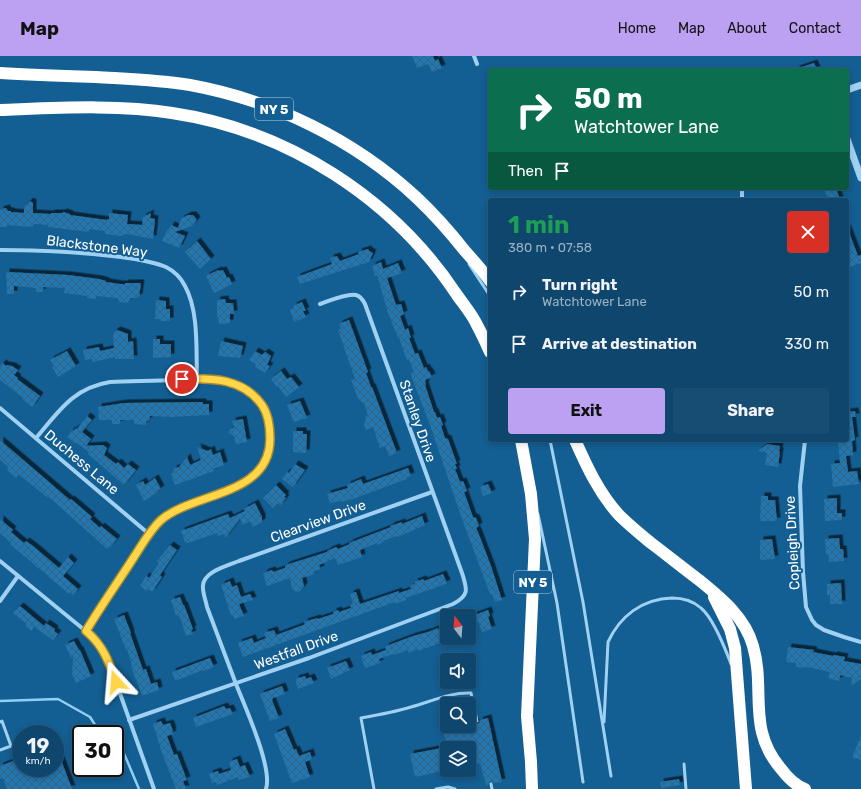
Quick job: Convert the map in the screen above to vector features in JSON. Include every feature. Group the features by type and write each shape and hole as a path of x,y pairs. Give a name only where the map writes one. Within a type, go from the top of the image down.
{"highway":[{"name":"NY 5","path":"0,73 148,80 190,85 266,106 301,120 334,137 362,154 417,198 444,225 488,280"},
{"name":"NY 5","path":"0,110 129,108 171,112 241,129 267,138 317,164 383,210 412,238 444,276 476,324 488,348"},
{"path":"576,442 591,475 602,494 620,515 637,531 710,589 735,611 745,626 753,646 757,664 758,720 766,745 772,757 784,773 792,781 805,789"},
{"name":"NY 5","path":"523,444 531,494 535,539 527,716 531,762 538,789"},
{"path":"710,589 730,630 735,648 746,789"},
{"path":"531,762 532,789"}],"street":[{"path":"474,56 477,64"},
{"path":"849,89 861,85"},
{"path":"849,145 861,178"},
{"name":"Blackstone Way","path":"0,250 45,250 99,254 146,261 166,267 176,274 185,286 191,299 196,336 197,379"},
{"name":"Stanley Drive","path":"320,304 338,298 355,295 361,298 365,304 462,573 466,593"},
{"path":"36,438 68,400 97,384 110,382 197,379 230,382 245,388 257,398 267,414 270,428 270,448 266,459 260,468 246,482 189,504 171,513 160,521 149,534 86,631"},
{"name":"Duchess Lane","path":"0,408 149,534"},
{"name":"Copleigh Drive","path":"805,442 800,486 803,572 806,607 816,625 831,632 861,642"},
{"name":"Clearview Drive","path":"236,683 207,607 202,587 204,580 212,572 432,492"},
{"path":"0,561 86,631 99,644 107,657 154,789"},
{"path":"0,601 18,576"},
{"name":"Westfall Drive","path":"129,720 308,658 453,604 460,600 466,593"},
{"path":"236,683 259,745 266,771 268,784 266,789"}],"lane":[{"path":"444,225 488,293"},
{"path":"550,442 583,602 611,776"},
{"path":"523,444 556,603 583,782"},
{"path":"604,728 608,642 613,631 622,620 634,609 647,602 662,598 677,598 690,600 701,608 710,619 725,648 738,683"},
{"path":"374,789 362,718 409,708 450,695 471,693 477,721"},
{"path":"0,722 2,721 11,746 0,750"},
{"path":"684,764 686,789"},
{"path":"491,784 492,789"},
{"path":"436,789 448,787 455,789"}],"building":[{"path":"412,56 433,56 435,61 438,59 442,68 432,72 428,64 417,68"},
{"path":"814,63 816,68 799,68"},
{"path":"825,190 837,190 839,198 827,198"},
{"path":"30,201 33,203 33,213 50,214 64,212 70,215 107,220 109,219 109,213 128,215 127,224 142,225 143,217 151,213 150,218 155,219 153,239 126,234 121,236 105,234 105,231 89,229 89,232 48,227 48,225 34,224 34,226 30,227 7,225 7,227 0,227 0,210 6,208 11,212 24,213 24,207"},
{"path":"188,215 193,215 197,220 192,226 175,232 185,236 179,248 162,241 171,225 178,228 181,219"},
{"path":"849,232 858,256 861,255 861,263 850,267"},
{"path":"197,241 211,259 200,269 185,252"},
{"path":"368,249 373,253 369,262 300,284 297,277 332,264 330,258 337,256 340,261"},
{"path":"381,262 383,269 398,263 402,273 387,278 396,305 401,304 404,314 400,316 405,330 408,328 411,338 409,338 415,354 418,353 424,368 426,367 432,377 425,380 425,385 434,412 437,418 440,417 443,425 441,426 445,438 448,439 457,464 455,464 457,469 455,469 460,482 463,481 467,491 464,492 473,517 476,518 479,526 476,528 491,566 502,600 495,602 492,594 490,594 412,378 411,373 414,372 409,360 407,361 399,337 398,338 388,313 377,275 375,276 372,266"},
{"path":"218,270 223,270 227,278 229,277 232,284 214,293 206,276"},
{"path":"6,272 68,275 99,279 106,282 120,284 141,283 139,297 131,298 127,303 120,302 117,298 96,296 96,299 87,298 87,296 64,293 65,288 43,287 43,292 36,292 36,288 14,286 14,294 7,294"},
{"path":"225,299 226,303 233,303 234,314 230,314 230,323 219,324 217,317 217,300"},
{"path":"156,300 166,301 166,309 170,309 170,321 155,319"},
{"path":"302,302 306,311 303,311 306,317 294,322 290,310 294,308 293,306"},
{"path":"349,320 368,372 366,373 371,387 397,453 389,456 385,446 380,448 373,427 366,430 364,425 366,416 368,415 364,404 358,399 351,380 355,379 338,330 341,329 339,324"},
{"path":"117,330 128,334 128,342 133,341 134,359 115,359 115,357 93,362 92,359 85,360 83,350 99,347 100,351 114,348 113,335"},
{"path":"153,339 160,339 160,344 171,344 171,357 153,358"},
{"path":"221,341 243,346 240,358 218,356"},
{"path":"67,351 76,366 58,377 50,360"},
{"path":"255,351 262,355 265,352 271,356 267,365 270,366 265,373 255,367 256,364 249,360"},
{"path":"3,363 18,370 14,375 18,378 17,379 40,396 32,407 0,380 0,366"},
{"path":"281,371 287,379 291,377 299,387 286,397 271,379"},
{"path":"300,401 307,418 294,422 287,405"},
{"path":"203,402 203,404 209,404 209,415 171,417 150,416 149,421 146,421 146,425 134,424 134,420 120,420 120,424 112,424 112,420 99,420 98,407 124,403"},
{"path":"855,411 856,417 852,417 855,440 852,441 853,455 846,456 848,472 857,471 859,484 833,487 831,464 840,463 838,442 849,442 849,412"},
{"path":"87,416 92,420 82,432 91,439 86,446 103,445 107,448 104,455 116,464 118,462 124,468 128,464 136,470 124,485 88,454 89,452 67,437 72,430 77,429"},
{"path":"243,419 247,442 236,444 234,436 229,433 230,429 234,428 232,421"},
{"path":"293,431 303,431 303,434 307,434 306,453 293,452"},
{"path":"0,440 92,517 90,519 100,528 101,526 117,539 111,546 107,549 49,497 48,498 22,477 18,475 16,478 7,470 9,468 0,460"},
{"path":"767,444 780,446 778,467 765,465 767,453 758,451"},
{"path":"197,447 208,451 211,449 213,455 220,452 224,465 213,469 214,471 175,485 171,474 174,472 173,469 179,467 187,457 190,465 201,460"},
{"path":"295,464 305,470 293,487 282,479 287,472 289,473"},
{"path":"408,468 411,476 407,477 407,479 353,499 330,503 327,494 348,488 347,485 361,479 363,484"},
{"path":"155,478 161,489 144,501 136,485 143,481 145,485"},
{"path":"488,484 492,493 483,496 480,487"},
{"path":"276,485 286,495 284,497 286,498 280,506 278,503 273,508 263,498"},
{"path":"761,496 768,496 768,500 775,500 777,521 760,521"},
{"path":"837,498 837,513 842,513 842,520 825,521 824,499"},
{"path":"255,503 262,517 262,522 253,527 250,521 243,525 240,519 225,538 224,534 218,536 217,533 188,543 185,542 181,531 228,514 230,518 245,511 244,509"},
{"path":"422,516 425,525 398,537 397,536 383,541 384,542 378,545 377,543 360,550 362,557 338,565 335,558 319,565 321,569 313,572 314,574 302,578 304,586 300,591 296,592 292,589 290,578 267,586 263,574 266,572 272,570 273,572 285,568 285,566 289,564 327,552 336,547 338,549 350,544 349,543 391,527 390,526 402,522 402,524"},
{"path":"0,519 13,530 11,532 24,543 26,541 33,546 59,568 68,557 74,563 63,576 78,589 73,595 70,592 69,594 10,544 11,543 0,533"},
{"path":"839,538 840,549 843,549 844,561 829,562 828,554 826,554 825,539"},
{"path":"772,539 775,559 760,560 760,540"},
{"path":"170,545 177,550 160,575 162,577 152,592 148,589 147,591 140,586 146,576 149,578 159,563 157,561"},
{"path":"443,574 447,583 443,585 406,598 406,600 396,604 395,602 243,657 238,643 252,638 254,643 266,638 264,633 274,630 276,635 303,625 305,624 304,622 333,614 333,612 338,610 339,612 351,608 350,605 353,604 350,594 356,592 360,604 399,591 399,593 411,589 410,586 415,584 414,582 423,579 424,581"},
{"path":"230,581 232,587 237,585 241,597 250,594 253,600 239,604 244,616 234,619 233,615 231,615 221,585"},
{"path":"841,583 842,604 830,604 830,595 827,595 827,584"},
{"path":"180,597 193,629 191,630 193,634 186,636 179,615 176,616 171,600"},
{"path":"20,606 44,626 46,623 55,629 54,631 58,634 53,640 34,627 31,631 25,626 27,624 13,613"},
{"path":"488,610 490,616 488,617 492,629 482,632 478,622 476,622 476,614"},
{"path":"124,615 143,670 146,669 151,684 157,682 159,690 142,696 132,669 127,649 126,650 114,619"},
{"path":"438,628 440,634 440,643 418,651 417,649 409,653 408,650 394,655 393,654 379,659 380,663 365,668 361,656 371,652 372,655 386,650 385,647 389,645"},
{"path":"74,641 80,650 91,676 76,683 72,674 73,657 71,658 65,645"},
{"path":"788,647 814,650 813,652 845,657 844,661 861,664 861,679 851,686 852,678 840,675 839,681 828,678 830,672 807,667 796,667 796,663 786,662"},
{"path":"210,658 214,667 175,681 172,672"},
{"path":"346,661 350,670 331,679 327,668"},
{"path":"305,676 306,679 311,677 314,683 298,689 295,679"},
{"path":"282,686 285,694 273,698 272,700 279,718 270,721 260,694"},
{"path":"224,706 226,709 230,708 233,714 196,727 193,718"},
{"path":"488,718 502,782 494,783 490,781 488,785 486,785 480,763 476,764 476,741 446,741 444,733 476,733 476,723 477,724 480,720"},
{"path":"161,721 163,725 170,723 173,731 173,734 167,736 174,755 177,754 187,780 183,781 186,789 176,789 162,753 153,724"},
{"path":"285,729 294,750 296,749 299,756 310,752 312,759 305,762 310,777 292,783 274,734"},
{"path":"861,736 861,760 852,757"},
{"path":"440,748 440,772 415,777 410,754"},
{"path":"237,759 240,767 245,765 250,777 239,780 238,777 217,785 216,782 212,783 209,774 218,771 219,774 231,770 229,762"},
{"path":"12,761 12,777 64,777 64,768 72,789 7,789 3,778 0,779 0,766"},
{"path":"679,779 680,785 661,788 660,782"}],"waterway":[{"path":"0,701 58,699 90,717 95,725"},
{"path":"124,753 139,789"}],"route":[{"path":"116,682 107,657 99,644 86,631 149,534 160,521 171,513 189,504 246,482 260,468 266,459 270,448 270,428 265,409 257,398 245,388 220,380 182,379"}]}
